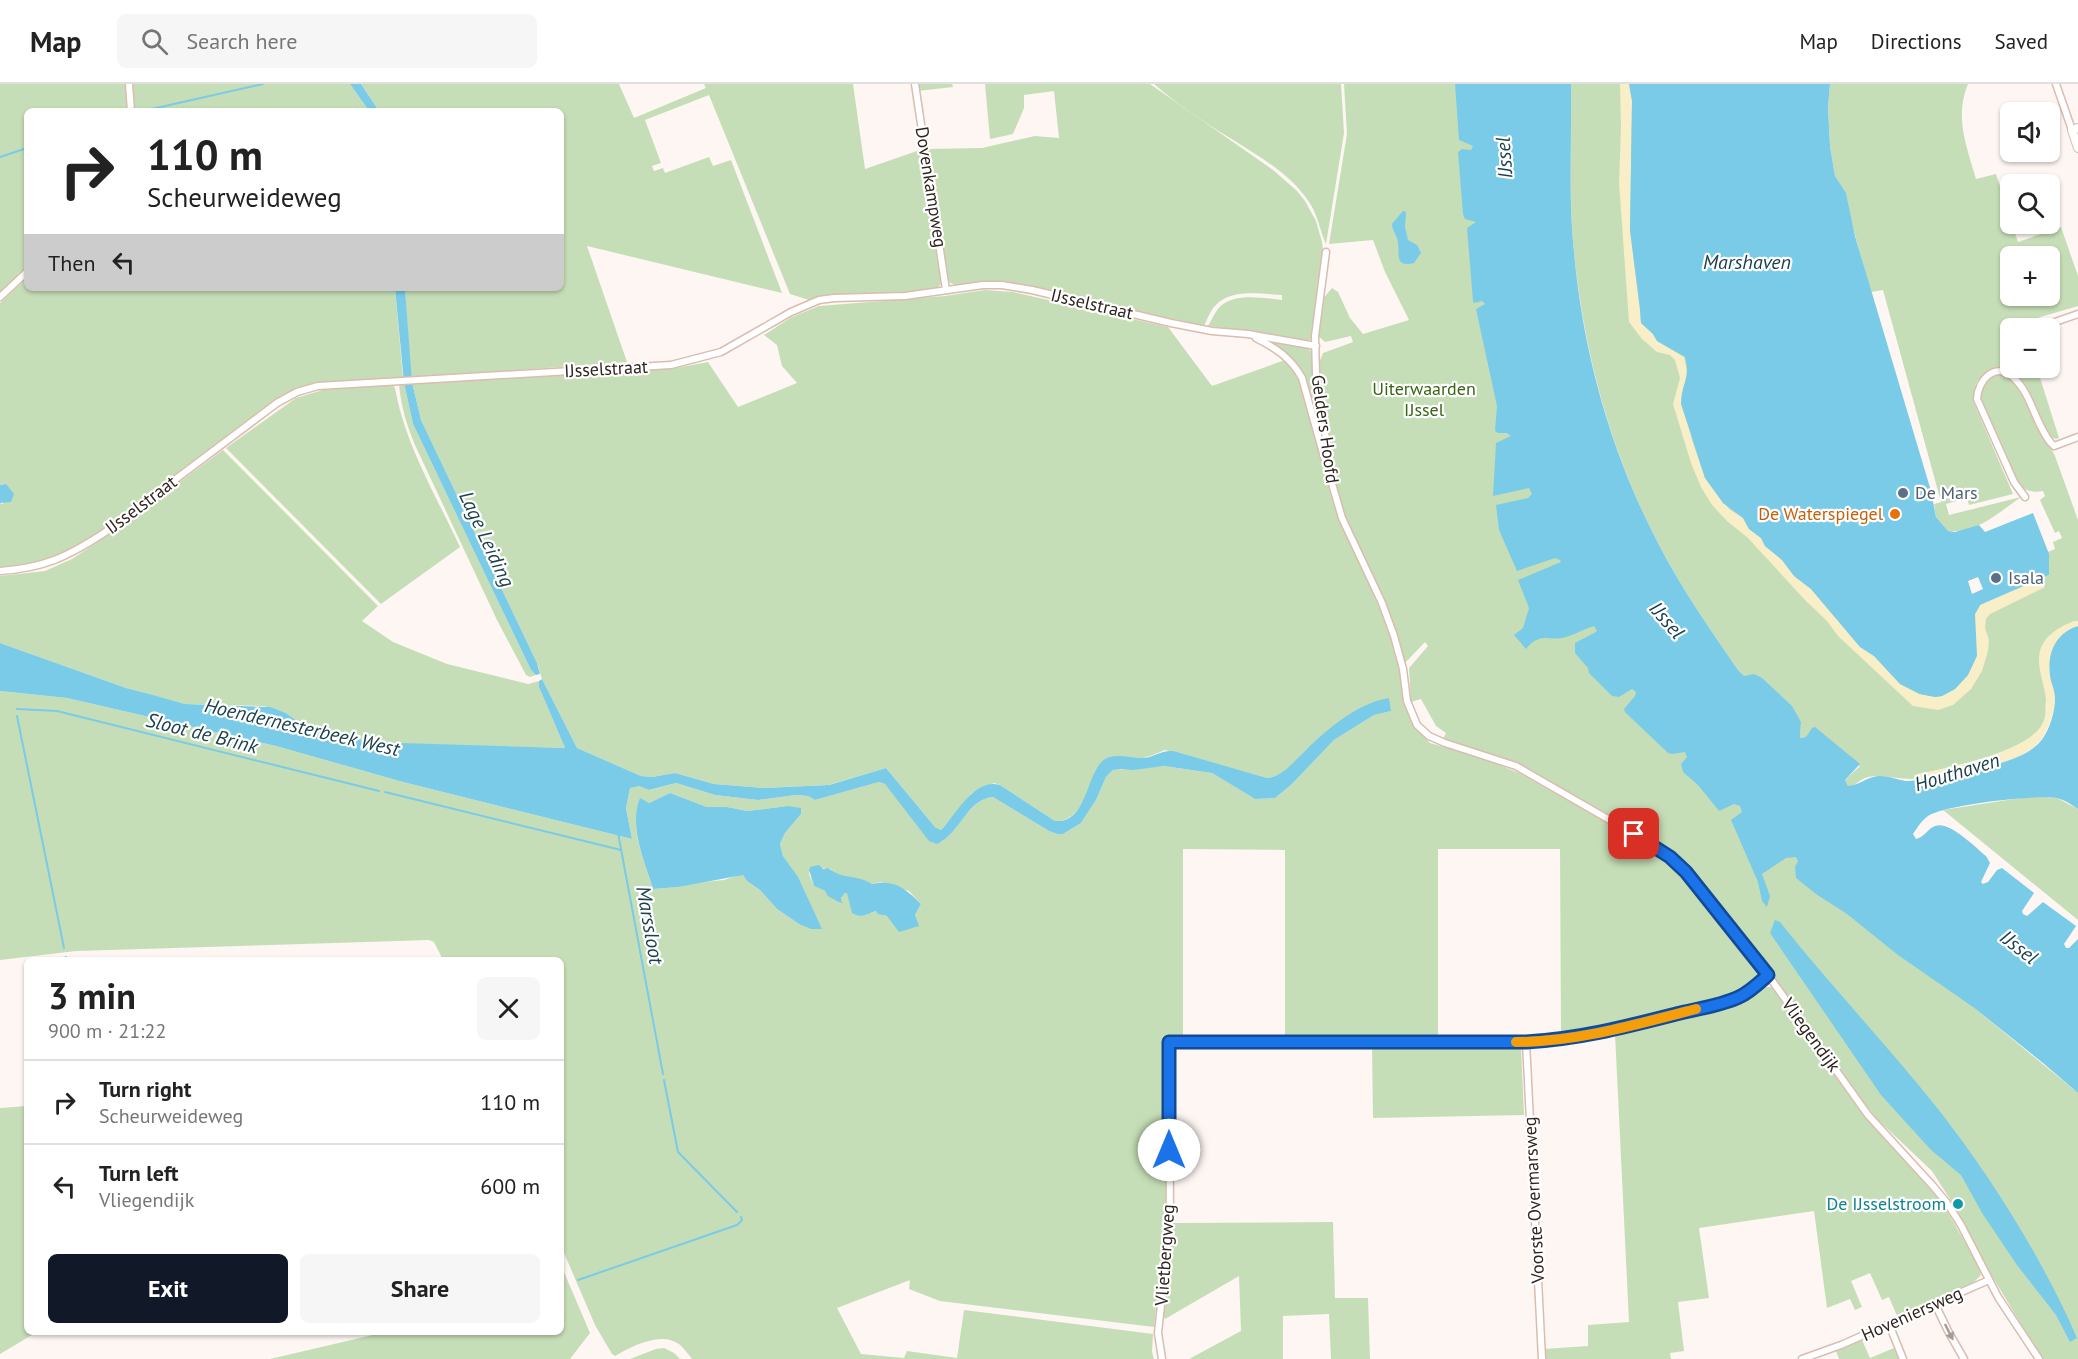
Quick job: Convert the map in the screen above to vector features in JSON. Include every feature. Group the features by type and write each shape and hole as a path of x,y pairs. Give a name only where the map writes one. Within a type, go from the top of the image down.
{"street":[{"path":"129,84 131,108"},
{"name":"Dovenkampweg","path":"915,84 946,290"},
{"path":"2056,84 2075,129 2078,148"},
{"name":"Gelders Hoofd","path":"1326,252 1316,346 1328,470 1342,518 1382,603 1394,636 1403,669 1407,700"},
{"path":"0,297 24,275"},
{"name":"IJsselstraat","path":"0,571 45,564 85,545 277,403 297,392 318,386 671,365 721,352 791,312 819,300 905,296 964,286 1002,285 1212,331 1248,334 1316,346"},
{"path":"2060,320 2078,314"},
{"name":"IJsselstraat","path":"1248,334 1275,347 1298,369 1328,470"},
{"path":"2025,497 2014,482 1977,399 1977,389 1981,381 1987,375 1996,372 2004,372 2012,376 2020,384 2054,446 2078,437"},
{"name":"Vliegendijk","path":"1407,700 1416,725 1429,736 1516,766 1670,857 1698,887 1768,975 1868,1115 1947,1203 1989,1280 2039,1359"},
{"path":"1526,1042 1584,1036 1728,1001 1748,992 1768,975"},
{"name":"Vlietbergweg","path":"1162,1359 1158,1333 1170,1220 1169,1042 1526,1042"},
{"name":"Voorste Overmarsweg","path":"1526,1042 1542,1359"},
{"name":"Hoveniersweg","path":"1802,1359 1834,1348 1989,1280"},
{"path":"1935,1304 1964,1359"},
{"path":"1889,1324 1903,1359"}],"green space":[{"path":"0,84 350,84 367,108 24,108 24,272 0,295"},
{"path":"361,84 619,84 634,118 706,88 704,84 853,84 865,169 920,150 941,284 935,290 809,300 790,294 709,95 645,120 661,163 652,166 654,171 663,168 665,173 709,157 713,166 731,160 782,293 587,246 627,362 411,378 405,291 564,291 564,108 377,108"},
{"path":"917,84 952,84 953,87 918,91"},
{"path":"985,84 1150,84 1273,170 1305,201 1316,221 1322,242 1324,258 1312,339 1303,342 1250,331 1208,326 1218,309 1231,300 1248,297 1282,300 1282,295 1247,293 1221,300 1213,308 1204,326 1023,285 991,282 955,285 948,282 945,277 926,149 982,148 1035,136 1059,138 1054,91 1024,95 1024,108 1013,134 990,139"},
{"path":"1154,84 1341,84 1344,133 1326,244 1312,207 1293,182 1273,166 1172,99"},
{"name":"Uiterwaarden IJssel","path":"1344,84 1478,84 1512,435 1965,988 1973,1007 2078,1093 2078,1359 2042,1359 1989,1271 1960,1215 1932,1171 1878,1120 1859,1097 1766,967 1690,872 1674,856 1577,799 1499,758 1443,739 1446,733 1436,726 1421,699 1411,702 1409,668 1428,646 1425,642 1405,663 1399,639 1339,504 1319,376 1318,366 1323,353 1353,342 1351,336 1325,342 1317,335 1321,301 1332,288 1338,292 1350,318 1363,334 1409,320 1385,272 1373,240 1329,244 1347,134"},
{"path":"1571,84 1629,84 1981,605 2049,575 2048,552 2055,549 2053,542 2062,538 2059,531 2055,533 2040,500 2045,496 2043,491 2028,491 2016,482 1980,401 1984,385 1993,376 2010,378 2018,386 2055,456 2078,520 2078,621 2066,625 2048,691 2044,720 2035,733 2006,750 1948,768 1918,774 1919,778 1868,777 1854,786 1848,786 1845,780 1860,766 1806,737 1800,738 1801,722 1750,676 1744,677 1738,670 1706,624 1667,560 1641,509 1613,438 1602,402 1585,327 1574,252 1571,189"},
{"path":"1830,84 1968,84 1962,108 1963,132 1976,179 1996,174 2000,186 2000,234 2015,234 2018,242 2041,234 2060,234 2061,227 2078,276 2078,306 2037,318 2000,318 2000,373 1982,376 1975,386 1974,403 2013,494 1969,505 1967,498 1946,504 1949,515 2021,497 1977,526 1948,531 1936,517 1934,504 1941,502 1883,290 1871,292 1846,194 1835,176 1830,146 1828,107"},
{"path":"24,281 24,291 395,291 403,378 327,383 294,392 102,532 56,560 0,570 0,503 3,504 6,484 0,485 0,303"},
{"path":"985,290 1013,292 1168,327 1212,386 1285,360 1299,380 1332,496 1388,629 1399,666 1403,698 1412,724 1430,743 1480,757 1519,773 1669,860 1688,878 1760,971 1760,978 1752,987 1695,1007 1561,1037 1560,849 1438,849 1438,1038 1285,1038 1285,850 1183,849 1183,1038 1165,1039 1166,1213 1154,1327 940,1301 909,1289 910,1280 837,1308 861,1354 904,1358 907,1351 957,1358 964,1310 1153,1334 1154,1359 692,1359 679,1344 664,1339 647,1341 615,1356 612,1354 595,1325 564,1253 564,957 442,957 434,942 429,940 76,951 0,960 0,691 67,698 276,746 403,782 632,839 626,808 630,787 639,786 650,790 676,783 715,795 758,800 796,795 808,796 815,800 879,782 885,784 941,842 977,803 993,797 1049,831 1063,834 1081,823 1096,800 1106,777 1113,770 1164,766 1212,773 1255,799 1275,798 1291,785 1334,740 1374,715 1390,711 1389,698 1336,725 1305,751 1283,774 1267,778 1165,750 1096,770 1087,795 1077,811 1063,820 1055,821 994,783 972,793 941,830 935,827 886,768 828,785 764,788 714,784 675,773 652,777 641,776 577,748 542,679 537,663 421,420 412,382 676,368 708,362 738,407 797,383 782,366 777,345 764,335 792,317 819,306 945,296","holes":["670,793 707,807 727,807 747,811 788,806 801,814 785,833 780,844 788,864 799,924 777,909 743,875 724,880 653,889 637,832 636,821 640,799 649,803","810,867 831,869 831,872 845,877 872,884 881,882 909,891 921,904 915,915 889,916 876,911 865,915 853,913 848,893 841,898 841,904 825,891 814,886 809,874"]},
{"path":"1261,338 1306,347 1312,352 1326,453 1299,368 1284,351"},
{"path":"2018,378 2040,378 2059,438 2049,436"},
{"path":"404,383 413,424 531,670 536,675 530,677 526,675 497,620 415,445 401,401 399,385"},
{"path":"392,384 414,450 460,547 381,604 226,448 296,398 323,390"},
{"path":"223,450 378,606 362,621 393,642 447,664 528,684 539,681 539,687 565,748 367,743 308,729 286,713 264,706 185,704 126,688 0,643 0,576 45,571 72,559"},
{"path":"2033,796 2057,798 2078,809 2078,920 1943,810"},
{"path":"1765,987 1772,987 1874,1127 1941,1201 1979,1266 1981,1275 1974,1282 1897,1316 1889,1297 1882,1300 1870,1273 1851,1281 1862,1307 1855,1310 1850,1299 1827,1308 1814,1211 1699,1228 1709,1298 1678,1302 1684,1351 1670,1353 1671,1359 1545,1359 1544,1349 1588,1346 1588,1325 1629,1322 1615,1034 1743,1002"},
{"path":"1372,1047 1521,1047 1524,1115 1373,1118"},
{"path":"24,1106 24,1335 32,1335 0,1354 0,1108"},
{"path":"1333,1222 1335,1298 1368,1298 1370,1359 1331,1359 1329,1314 1283,1316 1283,1359 1189,1359 1241,1331 1239,1276 1165,1319 1163,1315 1173,1223"},
{"path":"564,1272 590,1333 570,1359 270,1359 373,1335 564,1335"},
{"path":"1862,1340 1870,1358 1894,1348 1899,1359 1839,1359 1836,1351"},
{"path":"664,1348 680,1359 630,1359 656,1349"}],"sand":[{"path":"1620,84 1629,84 1632,101 1630,230 1641,323 1657,341 1684,357 1688,376 1684,385 1692,440 1705,478 1729,509 1743,518 1749,529 1761,538 1765,546 1782,560 1794,576 1811,589 1860,647 1874,656 1900,684 1919,694 1942,696 1955,689 1968,675 1975,634 1975,614 1981,604 2037,580 2045,587 1990,614 1986,619 1985,628 1989,640 1982,671 1971,689 1953,705 1938,710 1913,706 1838,636 1827,621 1747,537 1712,505 1701,487 1691,463 1673,404 1680,378 1675,360 1670,355 1657,352 1642,339 1629,322 1619,183"},
{"path":"2078,621 2078,626 2063,634 2054,646 2050,669 2055,695 2053,713 2039,742 2023,754 1995,765 1920,779 1918,774 1987,757 2022,742 2035,733 2043,723 2046,709 2039,656 2043,643 2054,632"}],"water":[{"path":"350,84 361,84 377,108 367,108"},
{"name":"IJssel","path":"1455,84 1571,84 1571,210 1578,290 1592,365 1626,474 1641,509 1676,576 1738,670 1744,676 1754,674 1762,678 1792,706 1801,722 1800,738 1806,737 1815,727 1860,764 1845,780 1848,786 1878,776 1909,781 1981,768 2011,760 2035,747 2046,734 2054,709 2055,694 2050,672 2053,648 2063,635 2078,626 2078,809 2060,799 2047,797 1970,804 1928,816 1913,834 1916,839 1922,837 1932,827 1941,825 1954,830 1986,856 1990,863 1981,882 1983,884 2002,868 2034,893 2022,911 2023,914 2027,916 2043,902 2076,926 2064,944 2066,948 2069,948 2078,939 2078,1093 1973,1007 1898,955 1847,914 1796,878 1795,867 1798,861 1796,857 1786,858 1762,874 1770,896 1767,907 1762,901 1758,882 1731,820 1742,812 1740,806 1734,804 1719,811 1698,785 1683,772 1681,764 1687,757 1685,752 1668,753 1625,712 1624,709 1636,692 1632,689 1619,697 1612,696 1589,673 1588,668 1575,653 1575,643 1597,631 1594,626 1566,637 1536,640 1526,649 1514,635 1523,628 1529,608 1518,580 1561,562 1555,558 1517,571 1499,530 1496,505 1528,498 1532,494 1529,488 1493,496 1496,443 1511,436 1495,431 1497,406 1476,309 1485,304 1482,301 1474,303 1473,301 1467,228 1476,222 1465,219 1463,214 1458,152 1462,149 1471,150 1473,146 1459,140"},
{"name":"Marshaven","path":"1629,84 1830,84 1828,107 1830,146 1835,176 1846,193 1855,236 1931,491 1936,517 1948,531 1955,532 1979,525 1985,532 2033,513 2049,554 2049,575 1980,605 1975,614 1977,656 1968,675 1955,689 1942,696 1920,694 1900,684 1874,656 1860,647 1811,589 1794,576 1782,560 1765,546 1761,538 1749,529 1743,518 1723,503 1705,478 1681,404 1687,370 1685,357 1657,341 1641,323 1630,230 1632,101"},
{"path":"1403,211 1406,212 1405,227 1408,240 1417,245 1421,253 1414,263 1408,264 1403,264 1399,259 1398,242 1392,226"},
{"path":"395,291 405,291 412,382 421,420 537,663 540,674 536,675 531,670 413,424 404,383"},
{"path":"6,484 14,494 11,502 0,503 0,485"},
{"name":"Hoendernesterbeek West","path":"0,643 126,688 185,704 270,707 286,713 308,729 333,731 367,742 565,748 539,687 539,681 542,679 577,748 641,776 652,777 675,773 714,784 764,788 829,785 886,768 935,827 941,830 967,798 982,786 991,784 1000,785 1055,821 1066,820 1080,806 1099,765 1105,759 1113,756 1146,758 1173,751 1267,778 1273,777 1287,768 1322,735 1354,711 1389,698 1391,711 1374,715 1334,740 1291,785 1275,798 1255,799 1212,773 1164,766 1113,770 1106,777 1096,800 1081,823 1063,834 1049,831 993,797 977,804 952,833 937,844 929,841 885,784 879,782 815,800 808,796 796,795 758,800 715,795 676,783 649,790 639,786 630,788 626,808 632,839 403,782 276,746 67,698 0,691"},
{"path":"670,793 707,807 727,807 747,811 788,806 801,808 801,814 785,833 780,844 783,856 798,877 822,929 811,929 799,924 777,909 743,875 678,887 653,889 639,844 637,809 640,798 649,803"},
{"path":"819,865 823,869 828,868 839,874 872,884 887,883 900,886 921,904 915,915 919,926 899,932 887,916 878,914 876,911 862,916 852,913 847,893 841,898 842,904 814,886 809,870 810,867"},
{"path":"1775,920 1780,922 1958,1135 2015,1219 2049,1279 2077,1338 2070,1342 2056,1315 2017,1265 1982,1213 1961,1175 1931,1150 1881,1095 1770,933"}],"pier":[{"path":"1978,577 1983,589 1972,594 1968,581"}],"waterway":[{"path":"156,108 263,84"},
{"path":"0,157 24,149"},
{"name":"Sloot de Brink","path":"17,709 57,711 379,791"},
{"name":"Sloot de Brink","path":"17,716 64,948"},
{"name":"Sloot de Brink","path":"385,792 621,850"},
{"name":"Marssloot","path":"618,833 663,1074"},
{"name":"Marssloot","path":"664,1080 678,1152 737,1212"},
{"name":"Marssloot","path":"578,1280 737,1225 742,1220 741,1217"}],"slow traffic":[{"path":"1516,1042 1584,1036 1696,1009"}],"place":[{"name":"De Mars","path":"1903,493"},
{"name":"De Waterspiegel","path":"1895,514"},
{"name":"Isala","path":"1996,578"},
{"name":"De IJsselstroom","path":"1958,1204"}],"route":[{"path":"1169,1150 1169,1042 1526,1042 1556,1040 1584,1036 1698,1009 1734,999 1748,992 1768,975 1737,933 1686,872 1670,857 1634,834"}],"water label":[{"name":"Lage Leiding","path":"487,539"},
{"name":"Houthaven","path":"1957,772"}]}
